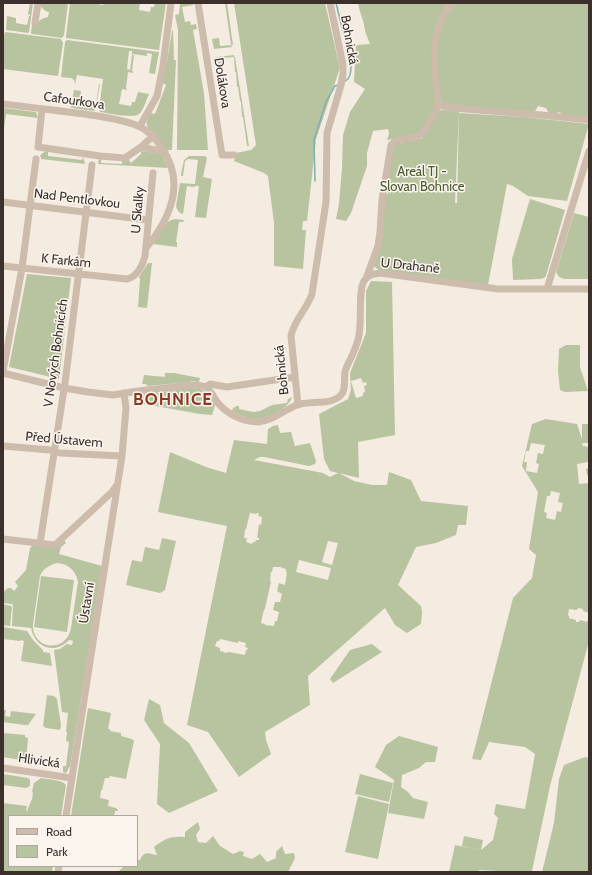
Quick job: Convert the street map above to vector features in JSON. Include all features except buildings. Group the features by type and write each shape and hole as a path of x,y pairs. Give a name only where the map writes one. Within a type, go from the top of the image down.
{"street":[{"path":"35,23 38,3"},
{"path":"140,126 156,96 163,66 171,3"},
{"name":"Dolákova","path":"198,3 222,155 234,156"},
{"name":"Bohnická","path":"206,387 226,411 236,417 248,421 259,422 269,420 298,405 290,336 292,329 310,302 312,294 326,202 327,133 342,82 343,65 330,3"},
{"path":"367,276 378,246 382,200 391,145 397,140 415,138 421,134 428,126 438,105 435,37 437,28 446,10 452,3"},
{"name":"Cafourkova","path":"3,104 109,118 140,126"},
{"path":"438,105 453,108 589,120"},
{"path":"42,109 38,147 125,158 141,147 153,136"},
{"name":"U Skalky","path":"140,126 155,138 165,152 172,167 174,183 173,199 169,214 157,236 146,248"},
{"path":"141,147 165,152"},
{"path":"547,289 589,150"},
{"path":"36,159 22,268 3,372 64,388 112,395 192,385 206,387 210,384 227,387 295,377"},
{"name":"V Nových Bohnicích","path":"40,544 64,388 92,165"},
{"name":"U Skalky","path":"127,279 134,276 144,261 153,173"},
{"name":"Nad Pentlovkou","path":"3,202 148,220"},
{"name":"K Farkám","path":"3,266 127,279"},
{"name":"U Drahaně","path":"298,405 331,401 342,395 346,370 359,336 361,288 367,276 380,273 498,289 589,289"},
{"name":"Ústavní","path":"66,815 122,456 126,408 124,393"},
{"name":"Před Ústavem","path":"3,446 50,450 60,453 122,456"},
{"path":"3,539 55,545 112,492 118,483"},
{"name":"Hlivická","path":"3,768 72,778"}],"green space":[{"path":"30,3 33,3 29,32 7,30 7,16 16,18 16,23 27,25 30,16 28,14"},
{"path":"40,3 68,3 64,35 62,38 31,33 32,25 37,25 41,20 48,17 49,12 43,9"},
{"path":"70,3 93,3 103,5 103,3 140,3 139,10 150,12 151,7 154,7 155,3 166,3 159,50 66,38"},
{"path":"180,3 195,3 193,5 182,7 185,22 190,21 191,25 196,24 197,29 193,30 204,93 208,150 177,150 178,30 175,15 179,14"},
{"path":"225,3 227,3 233,45 231,45"},
{"path":"234,3 325,3 340,68 316,139 307,221 303,221 302,230 306,230 303,269 274,266 274,223 268,176 234,161 236,153 251,150 256,145"},
{"path":"358,3 589,3 589,117 563,115 558,112 554,115 548,112 546,108 538,106 534,113 436,106 427,124 418,135 387,140 389,134 388,129 373,131 367,153 367,166 351,213 346,221 336,219 339,204 342,168 343,135 350,112 365,89 354,82 356,45 370,44"},
{"path":"173,30 174,60 176,60 172,150 167,150 150,131 147,123 151,113 155,114 166,85 162,83"},
{"path":"5,32 61,39 63,43 58,76 3,69 3,39"},
{"path":"219,38 220,46 231,45 232,47 214,49 212,39"},
{"path":"67,40 159,52 155,74 149,73 152,54 147,53 147,56 132,54 132,51 129,51 127,69 130,70 132,55 134,55 133,73 128,72 127,90 122,89 119,104 131,106 132,102 135,102 138,92 149,94 144,107 139,114 127,116 100,112 99,109 103,79 77,75 75,84 74,80 71,78 61,77 65,42"},
{"path":"234,55 234,57 222,58 222,63 216,64 216,57"},
{"path":"234,57 249,146 247,146 242,117"},
{"path":"99,84 96,107 94,111 71,107 74,90 81,91 80,102 96,104"},
{"path":"3,108 36,112 38,118 6,114 3,136"},
{"name":"Areál TJ - Slovan Bohnice","path":"438,111 459,111 455,203 457,203 459,113 524,117 589,124 567,201 528,196 513,186 507,184 488,285 380,271 371,264 385,194 388,194 386,191 392,147 398,143 422,138"},
{"path":"48,151 48,156 82,160 83,157 85,164 41,159 40,156"},
{"path":"141,151 162,154 168,168 98,164 99,158 101,158 101,163 122,164 122,161 129,160 131,163 141,154"},
{"path":"189,156 205,156 207,158 203,177 212,179 206,218 195,217 199,186 187,186 183,214 178,211 176,206 180,183 195,184 198,160 188,159 185,161 183,176 181,176 184,160"},
{"path":"530,199 565,210 546,276 540,279 513,280 512,259"},
{"path":"574,213 589,217 589,279 564,279 559,277 556,272"},
{"path":"175,219 184,220 183,222 179,222 176,242 177,247 153,244 166,223"},
{"path":"148,263 152,263 147,308 138,307 139,277"},
{"path":"27,274 71,278 59,379 9,367"},
{"path":"371,281 392,282 395,435 358,442 359,478 339,473 354,481 372,485 387,485 389,472 411,480 421,501 468,506 466,525 458,525 456,535 436,543 416,547 398,585 421,606 421,624 407,633 395,625 385,608 308,676 310,705 265,732 271,754 239,777 208,732 187,725 227,526 158,512 170,452 206,467 226,473 234,440 267,444 268,429 278,425 280,433 291,432 295,446 310,443 316,461 315,464 309,466 264,457 254,460 323,473 330,477 338,473 330,471 324,459 319,414 348,399 351,390 350,373 366,333 366,291","holes":["361,378 363,383 366,382 367,385 364,386 365,392 363,393 363,396 356,398 351,381","250,513 259,513 258,516 262,517 261,525 259,524 257,538 259,538 259,540 256,540 252,544 246,542 247,538 244,538","328,541 338,543 332,565 322,562","299,560 331,568 328,580 296,572","273,567 281,567 286,569 287,572 285,585 279,583 277,591 282,594 280,602 275,602 273,610 279,612 274,626 261,623 271,582 271,572","220,639 238,643 238,641 246,643 245,647 248,648 245,655 229,652 225,653 220,651 220,648 215,646 217,641"]},
{"path":"566,345 580,345 580,367 588,391 565,392 560,390 558,371 559,349"},
{"path":"165,373 174,373 200,378 199,382 191,381 147,386 146,384 142,384 144,375 165,377"},
{"path":"191,388 204,390 208,394 215,405 212,415 133,402 138,395"},
{"path":"292,397 286,406 276,413 263,418 253,419 232,411 233,408 239,406 239,409 253,412 260,411 272,405 287,403 288,399"},
{"path":"546,419 577,424 582,439 582,424 589,424 589,443 582,443 583,446 589,447 589,468 588,462 577,464 579,484 589,483 589,613 578,608 577,610 569,609 568,615 569,618 576,620 576,622 579,622 580,620 587,622 589,619 589,641 550,786 532,871 518,872 479,870 479,872 449,872 455,845 481,850 493,840 498,818 494,814 496,804 525,809 535,754 525,747 489,742 481,760 472,759 513,598 532,578 536,555 529,549 538,492 522,466 532,424","holes":["531,443 545,445 543,454 538,453 536,463 539,464 537,473 526,471 527,462 524,462 526,451 529,451","551,491 560,493 558,502 563,503 561,512 557,511 555,520 546,518 547,513 544,512 547,496 550,496"]},
{"path":"589,468 589,475 587,475 586,469"},
{"path":"162,538 176,541 165,590 160,593 126,585 132,560 142,562 145,547 159,550"},
{"path":"64,540 66,543 61,547 59,554 102,566 70,767 65,773 63,772 63,766 66,766 69,742 66,741 68,713 62,712 54,650 60,649 67,644 72,645 73,641 69,640 64,645 52,648 41,645 33,635 31,628 12,626 13,605 3,603 3,592 8,588 11,588 14,591 18,586 15,582 26,570 30,548 32,546","holes":["57,563 74,571 78,582 71,628 68,636 63,642 50,646 43,644 38,639 34,633 33,624 40,576 49,566"]},
{"path":"41,576 74,580 67,632 34,627"},
{"path":"3,604 12,607 10,626 3,625"},
{"path":"3,627 27,631 33,640 43,650 43,652 50,653 52,666 21,661 24,641 3,639"},
{"path":"372,644 382,652 333,683 330,679 350,650"},
{"path":"47,695 54,696 57,699 61,725 60,730 46,728 43,726"},
{"path":"149,699 160,705 164,723 189,743 218,791 169,813 157,804 160,744 144,720"},
{"path":"88,708 111,713 108,729 110,729 110,731 121,733 121,736 134,741 126,779 110,776 109,778 105,778 101,790 100,798 109,800 108,806 116,808 118,811 115,811 114,815 71,815"},
{"path":"3,710 6,710 5,716 10,717 11,711 36,714 28,725 25,725 3,722"},
{"path":"3,733 25,735 25,737 28,738 26,761 3,757"},
{"path":"399,736 438,747 435,762 426,762 419,768 402,775 401,787 413,798 428,802 424,819 388,813 394,780 375,767 386,745"},
{"path":"585,757 589,758 589,872 542,872 554,823 559,779 564,765"},
{"path":"3,774 28,778 30,780 30,786 26,788 3,785"},
{"path":"360,774 393,783 389,802 355,794"},
{"path":"41,778 58,781 66,785 61,815 8,815 8,867 53,867 52,872 3,872 3,803 27,806 27,811 32,799 34,783"},
{"path":"358,796 389,804 378,859 345,852"},
{"path":"198,822 200,829 196,835 198,842 206,843 213,836 220,846 233,854 240,851 244,852 243,856 252,859 260,854 267,862 276,858 276,852 282,846 285,854 294,853 295,858 288,872 118,872 123,867 138,867 138,860 140,860 145,854 157,855 154,847 168,838 185,837 185,832"},
{"path":"464,836 483,840 481,850 462,846"}],"waterway":[{"path":"336,3 351,64 350,76 345,81"},
{"path":"315,181 314,140 326,102 335,86 338,85"}],"district":[{"name":"BOHNICE","path":"173,400"}]}
